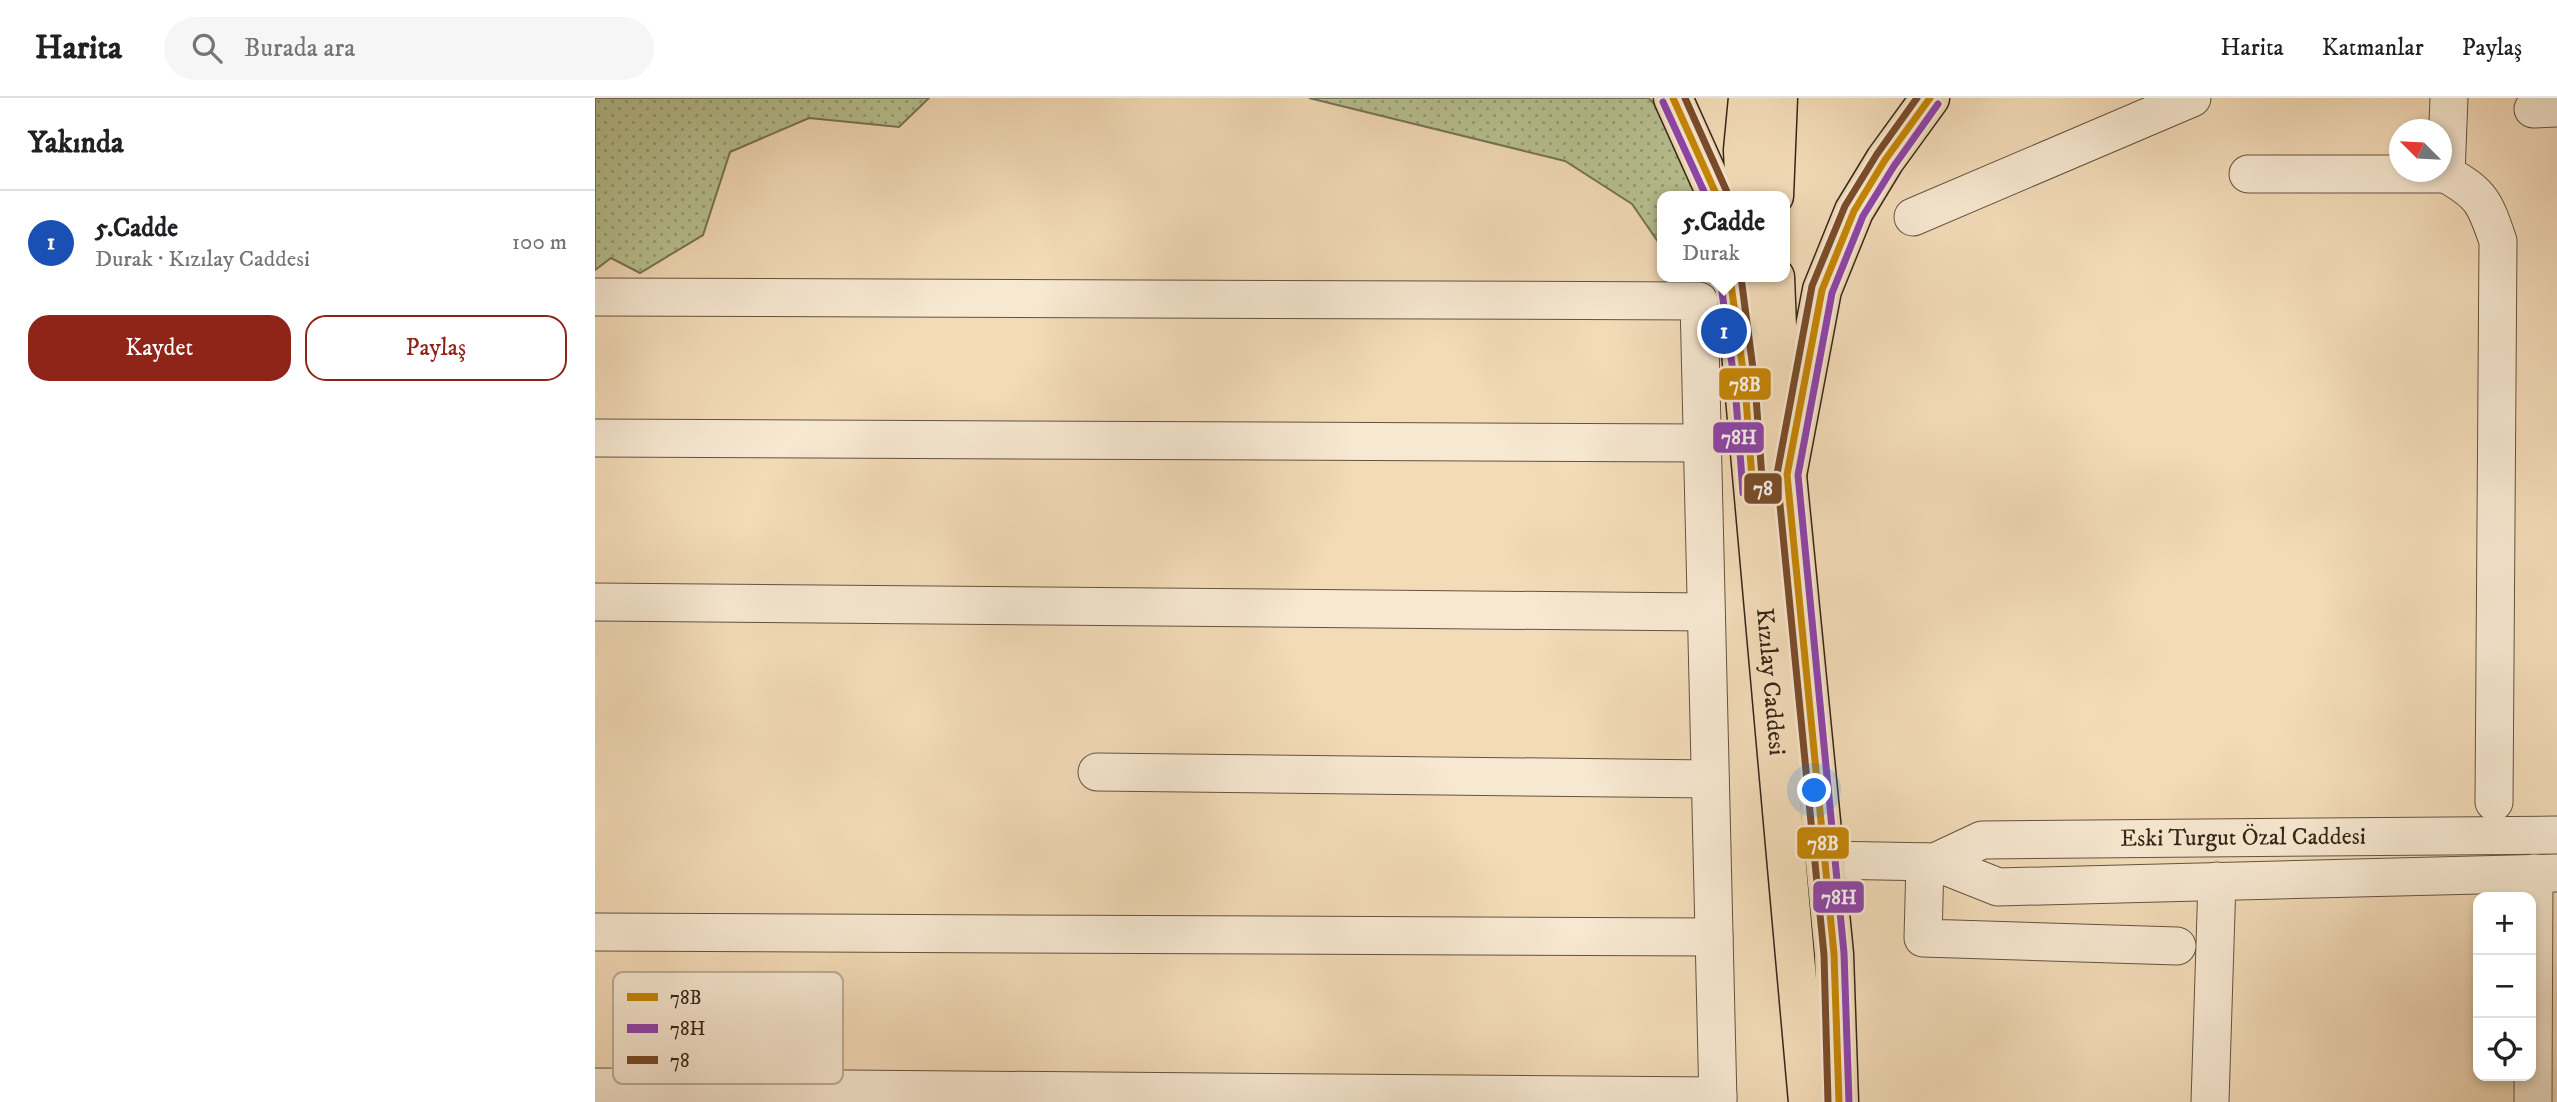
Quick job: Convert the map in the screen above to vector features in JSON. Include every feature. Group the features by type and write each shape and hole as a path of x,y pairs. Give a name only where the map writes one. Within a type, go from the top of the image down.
{"main road":[{"path":"1673,98 1715,191"},
{"path":"1745,191 1743,150 1748,98"},
{"path":"1774,191 1778,98"},
{"path":"1787,475 1822,290 1854,212 1885,160 1920,112 1949,98"},
{"path":"1731,282 1745,385"},
{"path":"1745,385 1746,282"},
{"name":"Kızılay Caddesi","path":"1775,282 1780,400 1833,954 1839,1102"},
{"name":"Kızılay Caddesi","path":"1745,385 1808,1102"}],"street":[{"path":"1913,217 2192,98"},
{"path":"2448,119 2449,98"},
{"path":"2248,174 2389,174"},
{"path":"2452,177 2472,188 2487,210 2498,241 2494,802"},
{"path":"595,297 1699,301 1718,1099 595,1087"},
{"path":"595,438 1702,443"},
{"path":"595,602 1706,612"},
{"path":"1097,772 1710,779"},
{"name":"Eski Turgut Özal Caddesi","path":"1930,862 1982,839 2557,835"},
{"name":"Eski Turgut Özal Caddesi","path":"1825,860 1930,862 1998,887 2546,873"},
{"path":"1930,862 1923,938 2177,946"},
{"path":"2533,1102 2546,873"},
{"path":"2210,1102 2217,881"},
{"path":"595,932 1714,937"}],"green space":[{"path":"595,98 929,98 899,127 809,118 730,152 703,235 640,273 611,258 595,270"},
{"path":"1309,98 1649,98 1683,138 1705,191 1657,191 1657,240 1632,204 1565,161"}],"transit line":[{"name":"78B","path":"1673,98 1715,191"},
{"name":"78","path":"1685,98 1727,191"},
{"name":"78","path":"1828,1102 1824,955 1777,474 1812,286 1845,206 1877,154 1917,98"},
{"name":"78B","path":"1839,1102 1834,954 1787,475 1822,290 1854,211 1885,160 1930,98"},
{"name":"78H","path":"1663,102 1704,191"},
{"name":"78H","path":"1849,1102 1844,953 1798,475 1832,293 1863,216 1938,104"},
{"name":"78H","path":"1721,282 1735,386 1743,493"},
{"name":"78B","path":"1731,282 1745,385 1753,492"},
{"name":"78","path":"1742,282 1755,384 1763,491"}],"place":[{"name":"5.Cadde","path":"1724,331"}]}
